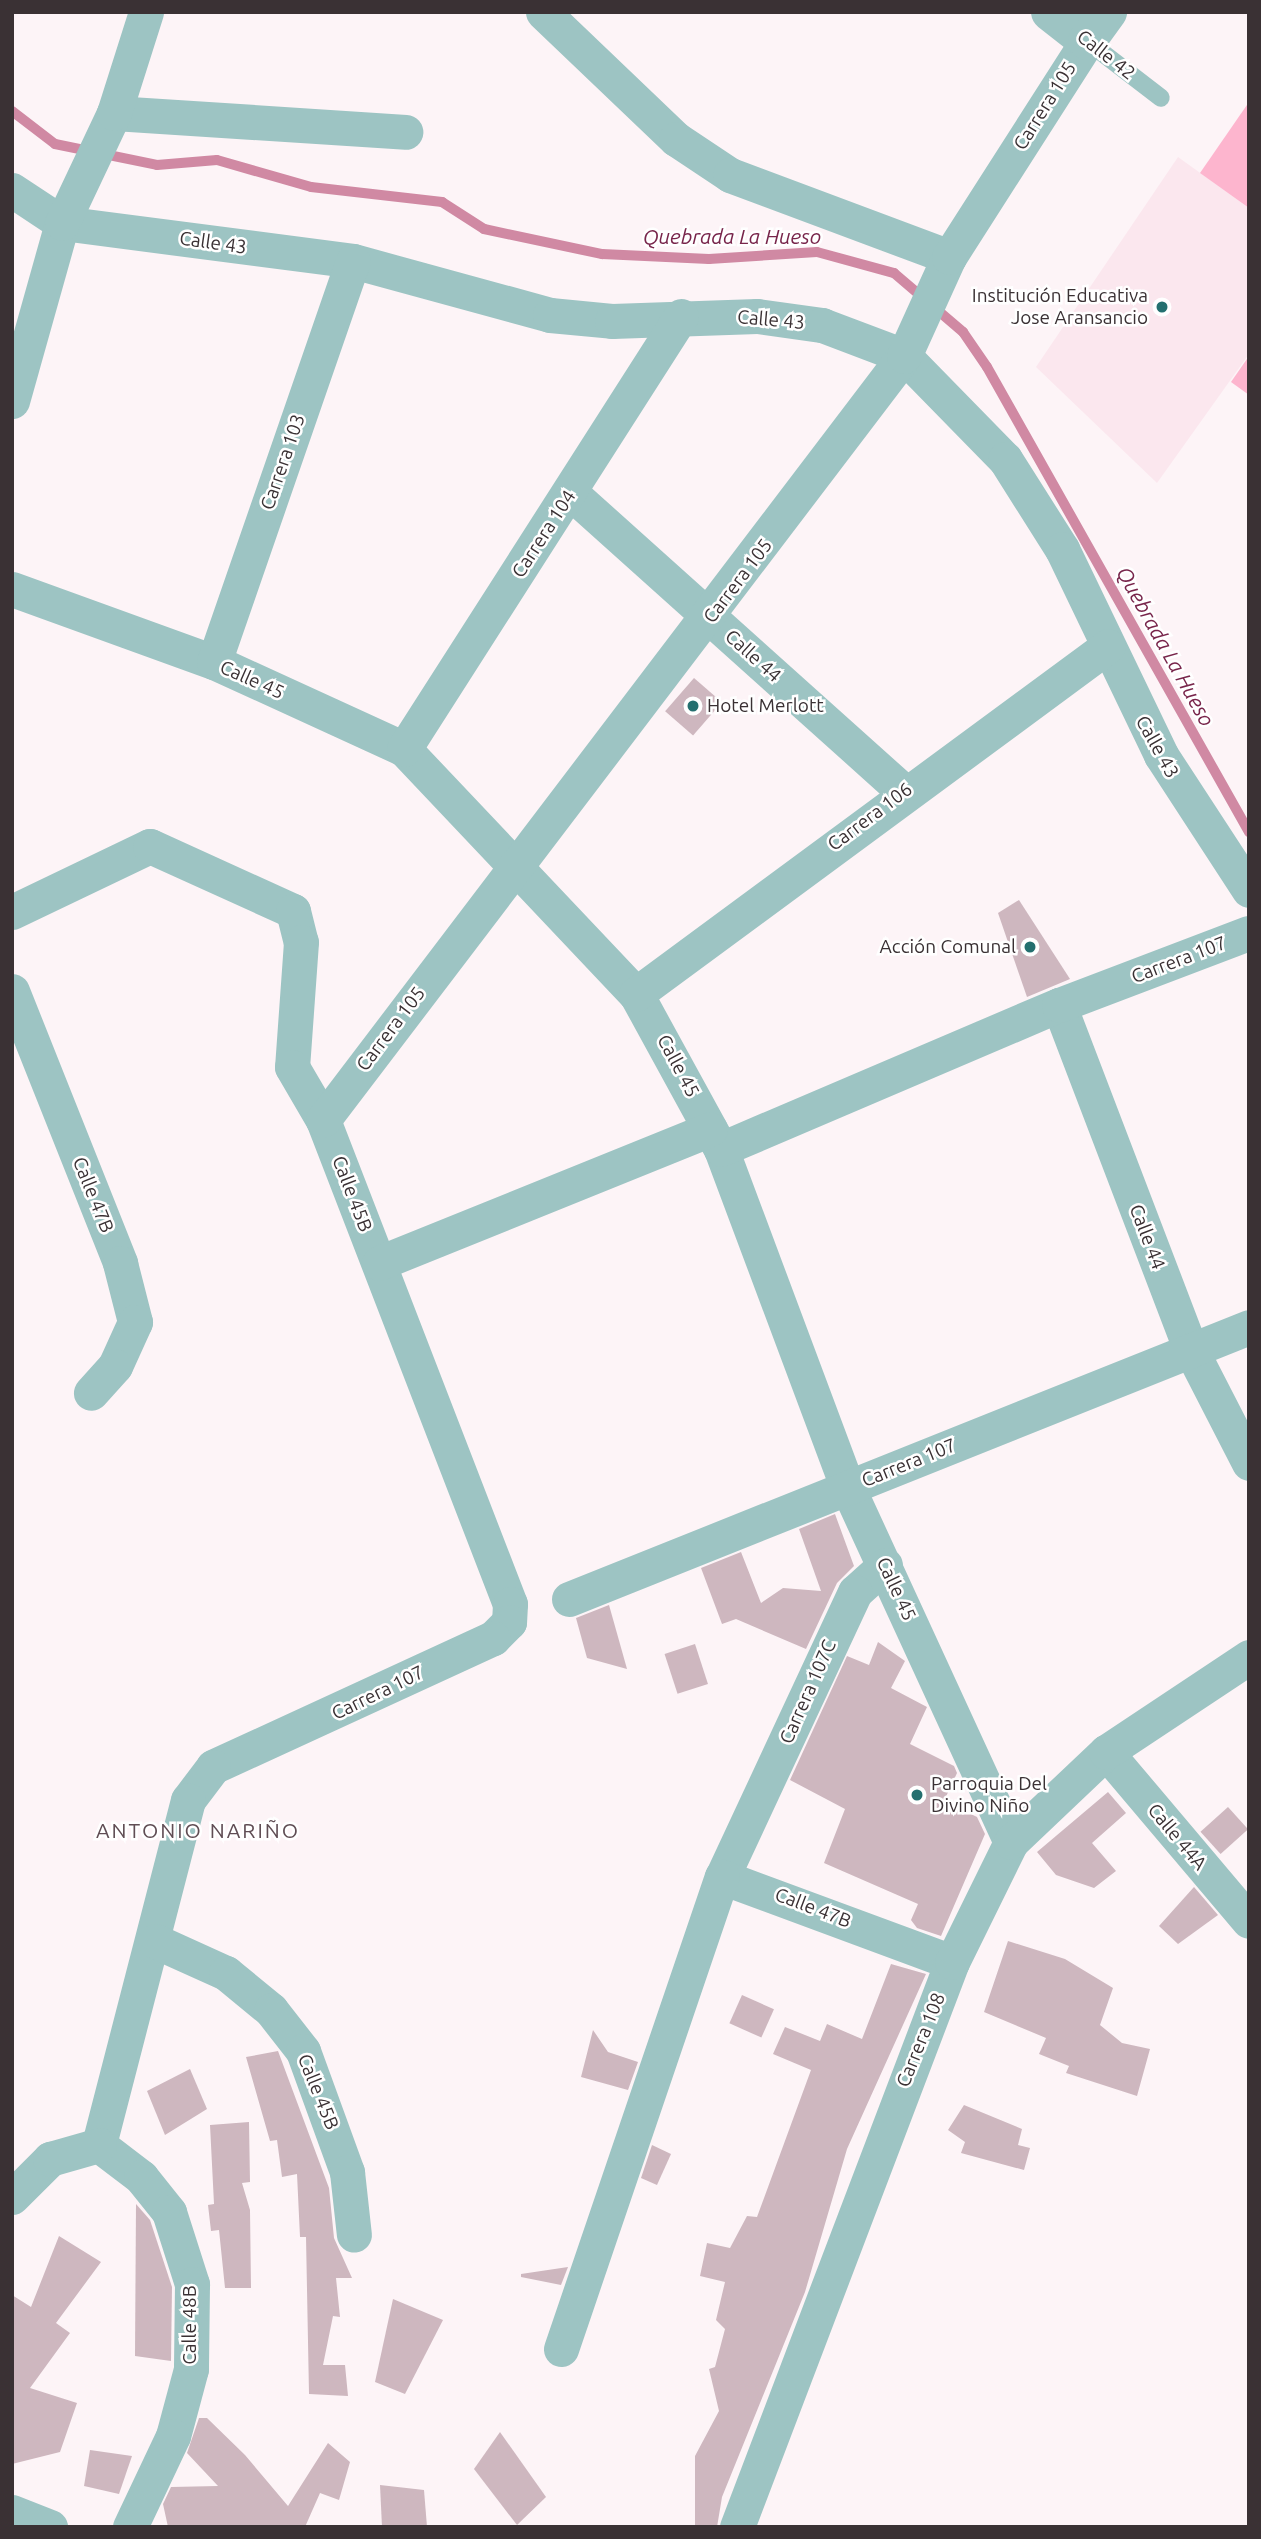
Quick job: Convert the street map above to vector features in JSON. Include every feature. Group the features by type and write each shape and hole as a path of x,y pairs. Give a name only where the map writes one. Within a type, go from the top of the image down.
{"street":[{"path":"12,401 62,223 111,118 146,12"},
{"path":"543,12 676,139 730,175 949,257"},
{"name":"Calle 42","path":"1050,12 1098,27"},
{"name":"Carrera 105","path":"323,1120 513,865 710,619 904,356 949,257 1098,27"},
{"path":"111,118 405,132"},
{"name":"Calle 43","path":"12,190 62,223 353,261 550,315 612,321 681,316 822,325 904,356 1005,459 1062,549 1108,646 1193,811 1249,890"},
{"name":"Carrera 103","path":"214,662 353,261"},
{"name":"Carrera 104","path":"404,749 571,494 681,316"},
{"name":"Calle 44","path":"571,494 903,791"},
{"name":"Calle 45","path":"12,589 214,662 404,749 636,994 716,1139 848,1488 1011,1842"},
{"name":"Carrera 106","path":"636,994 903,791 1108,646"},
{"name":"Calle 45B","path":"12,912 150,846 293,911 301,942 292,1067 323,1120 379,1263 509,1604 509,1622"},
{"name":"Carrera 107","path":"379,1263 716,1139 1249,933"},
{"name":"Calle 47B","path":"12,991 120,1263 135,1322 116,1366 91,1393"},
{"name":"Calle 44","path":"1059,1005 1191,1350 1249,1462"},
{"name":"Carrera 107","path":"569,1599 1249,1327"},
{"name":"Carrera 107C","path":"722,1877 748,1831 829,1641 855,1592 885,1565"},
{"name":"Carrera 107","path":"99,2145 155,1941 188,1800 213,1767 319,1721 493,1638 509,1622"},
{"name":"Carrera 108","path":"737,2527 952,1962 1011,1842 1105,1752 1249,1657"},
{"name":"Calle 44A","path":"1105,1752 1249,1922"},
{"path":"561,2349 722,1877"},
{"name":"Calle 47B","path":"722,1877 952,1962"},
{"name":"Calle 45B","path":"155,1941 226,1973 271,2010 303,2051 347,2172 354,2235"},
{"path":"12,2197 50,2159 99,2145"},
{"name":"Calle 48B","path":"99,2145 141,2177 169,2212 192,2284 191,2369 173,2436 130,2527"},
{"path":"12,2512 50,2527"}],"lane":[{"name":"Calle 42","path":"1098,27 1161,98"}],"shaded area":[{"path":"1249,102 1249,208 1200,173"},
{"name":"Institución Educativa Jose Aransancio","path":"1178,157 1249,208 1249,354 1157,483 1036,367"},
{"path":"1249,356 1249,395 1231,382"}],"building":[{"name":"Hotel Merlott","path":"694,678 722,702 693,735 665,711"},
{"name":"Acción Comunal","path":"1019,900 1070,979 1027,997 998,913"},
{"path":"835,1514 854,1566 837,1583 806,1649 736,1619 722,1624 701,1568 741,1552 761,1603 783,1588 821,1591 799,1529"},
{"path":"609,1605 627,1669 587,1658 576,1618"},
{"path":"878,1642 905,1661 891,1688 927,1707 910,1744 954,1766 957,1773 944,1801 977,1817 985,1834 941,1936 917,1928 911,1920 918,1904 824,1863 845,1809 790,1780 847,1656 869,1665"},
{"path":"695,1644 708,1684 678,1694 665,1654"},
{"path":"1108,1792 1126,1813 1092,1843 1116,1871 1094,1888 1056,1875 1037,1852"},
{"path":"1228,1807 1248,1829 1221,1854 1201,1832"},
{"path":"1194,1887 1218,1915 1178,1944 1159,1926"},
{"path":"1008,1941 1065,1959 1113,1988 1100,2025 1122,2043 1150,2049 1137,2096 1066,2073 1069,2066 1039,2054 1046,2038 984,2012"},
{"path":"891,1964 926,1974 847,2149 805,2292 722,2497 717,2527 695,2527 695,2456 719,2411 709,2369 715,2367 725,2329 716,2320 725,2282 700,2276 707,2243 730,2248 747,2216 757,2217 811,2070 773,2054 785,2027 820,2041 827,2024 862,2039"},
{"path":"742,1995 774,2009 761,2038 729,2023"},
{"path":"593,2030 608,2052 638,2062 628,2090 581,2077"},
{"path":"278,2051 329,2188 334,2238 352,2278 336,2278 340,2317 333,2316 323,2365 345,2365 348,2396 309,2394 306,2237 300,2237 297,2174 282,2177 277,2140 270,2141 246,2057"},
{"path":"190,2069 207,2109 165,2135 147,2091"},
{"path":"964,2105 1022,2129 1018,2145 1030,2148 1024,2170 961,2153 965,2142 948,2130"},
{"path":"249,2122 250,2182 242,2183 250,2210 251,2288 225,2288 219,2230 211,2231 208,2205 214,2204 210,2125"},
{"path":"652,2145 671,2154 657,2185 641,2178"},
{"path":"136,2204 150,2220 172,2287 171,2361 135,2356"},
{"path":"59,2236 101,2262 56,2323 70,2333 30,2388 77,2403 60,2452 12,2464 12,2295 31,2307"},
{"path":"568,2267 561,2285 521,2277 521,2274"},
{"path":"393,2299 443,2320 405,2394 375,2382"},
{"path":"199,2418 207,2418 245,2455 288,2506 328,2443 350,2462 339,2500 320,2493 305,2527 168,2527 163,2504 171,2487 218,2486 187,2453"},
{"path":"500,2432 546,2497 517,2525 474,2469"},
{"path":"90,2450 132,2456 119,2494 84,2486"},
{"path":"380,2485 424,2490 427,2527 382,2527"}],"waterway":[{"name":"Quebrada La Hueso","path":"12,111 55,144 157,165 217,160 311,187 442,202 484,229 602,254 709,259 817,252 894,273 963,332 987,367 1249,832"}],"place":[{"name":"Institución Educativa Jose Aransancio","path":"1162,307"},
{"name":"Hotel Merlott","path":"693,706"},
{"name":"Acción Comunal","path":"1030,947"},
{"name":"Parroquia Del Divino Niño","path":"917,1795"}],"district":[{"name":"ANTONIO NARIÑO","path":"198,1830"}]}
